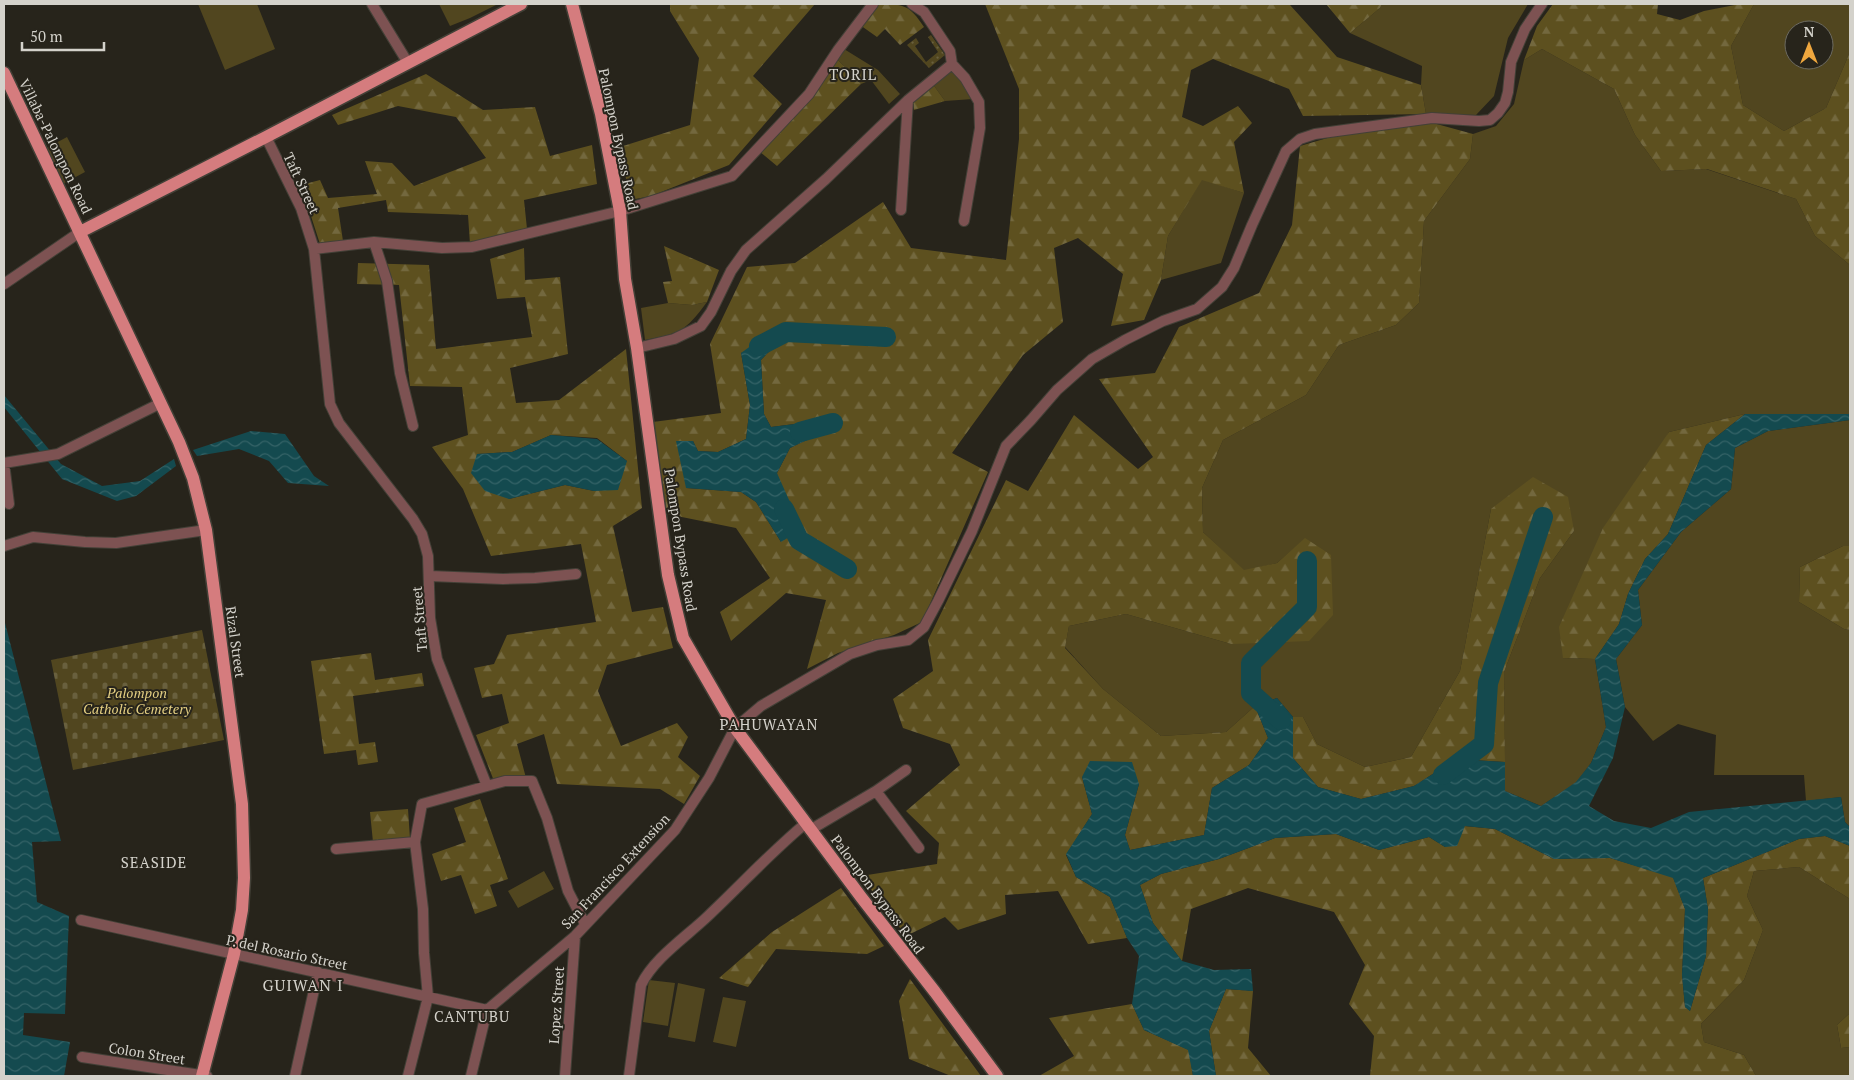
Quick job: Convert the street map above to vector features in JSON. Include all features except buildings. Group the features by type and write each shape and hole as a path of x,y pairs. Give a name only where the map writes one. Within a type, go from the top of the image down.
{"main road":[{"path":"80,232 521,4"},
{"name":"Palompon Bypass Road","path":"572,4 602,114 620,211 625,279 637,348 668,575 683,638 735,728 997,1076"},
{"name":"Villaba-Palompon Road","path":"4,73 80,232"},
{"name":"Rizal Street","path":"80,232 179,442 193,478 206,530 242,804 244,878 242,910 234,954 203,1076"}],"street":[{"path":"372,4 408,63"},
{"path":"314,250 374,242 442,248 472,248 620,211 732,176 809,94 838,50 873,4"},
{"path":"912,4 924,12 950,51 952,64 965,78 979,102 980,128 964,221"},
{"path":"735,728 760,706 850,654 878,645 908,640 924,627 972,531 1006,446 1032,420 1057,390 1092,359 1163,321 1197,309 1222,287 1234,268 1286,151 1300,139 1315,134 1432,118 1490,120 1505,103 1511,62 1525,29 1542,4"},
{"path":"637,348 674,339 701,326 711,312 731,271 746,250 826,179 908,100 952,64"},
{"path":"901,210 908,100"},
{"name":"Taft Street","path":"266,137 301,208 314,250 330,404 339,423 413,519 422,534 428,556 430,618 437,659 487,786"},
{"path":"4,284 80,232"},
{"path":"374,242 387,281 400,373 413,426"},
{"path":"9,504 4,463 58,454 161,403"},
{"path":"4,546 33,537 116,543 206,530"},
{"path":"430,576 503,579 576,574"},
{"name":"San Francisco Extension","path":"486,1010 575,936 675,830 709,778 735,728"},
{"path":"629,1076 641,984 647,971 708,916 786,839 876,792 906,770"},
{"path":"408,1076 428,997 423,909 415,842 422,804 505,781 532,781 547,818 568,891 585,924"},
{"path":"876,792 919,848"},
{"path":"336,849 415,842"},
{"name":"P. del Rosario Street","path":"81,920 486,1010"},
{"name":"Lopez Street","path":"565,1076 575,936"},
{"path":"295,1076 318,972"},
{"path":"471,1076 486,1010"},
{"name":"Colon Street","path":"82,1057 207,1076"}],"green space":[{"path":"198,4 257,4 275,49 225,70"},
{"path":"439,4 498,4 450,26"},
{"path":"670,4 815,4 753,76 782,104 729,165 651,196 630,200 620,147 690,125 699,58 670,11"},
{"path":"877,4 893,4 905,7 914,14 924,27 900,45 885,29 877,37 860,25"},
{"path":"985,4 1291,4 1337,57 1421,85 1426,114 1303,116 1289,89 1213,59 1191,70 1182,117 1203,126 1238,106 1252,123 1234,142 1244,193 1202,180 1168,236 1161,280 1144,320 1111,326 1123,274 1078,238 1054,248 1063,322 1023,355 952,453 988,472 922,622 894,635 838,653 807,669 826,600 786,593 731,641 720,612 770,578 736,528 667,514 653,422 721,413 710,344 747,267 795,263 883,202 911,248 1006,260 1019,139 1019,89","holes":["805,329 805,337 776,344 761,360 764,414 771,427 826,420 828,430 790,448 777,473 781,542 756,502 741,492 686,488 693,441 698,451 718,452 746,439 750,405 741,353"]},
{"path":"1326,4 1382,4 1380,8 1350,33"},
{"path":"1382,4 1528,4 1508,38 1494,96 1476,115 1426,114 1421,85 1422,66 1350,33 1380,8"},
{"path":"1553,4 1658,4 1657,14 1680,20 1704,11 1740,4 1754,4 1731,46 1743,105 1784,131 1826,108 1850,52 1850,265 1815,236 1796,199 1707,169 1661,171 1635,135 1614,89 1542,49 1524,60 1537,26"},
{"path":"1754,4 1850,4 1850,52 1826,108 1784,131 1743,105 1731,46"},
{"path":"931,35 945,55 929,68 907,45 916,38 919,43 915,46 926,62 938,52 928,37"},
{"path":"844,49 878,70 900,94 889,104 871,80 861,84 837,59"},
{"path":"1542,49 1614,89 1635,135 1661,171 1706,169 1796,199 1815,236 1850,265 1850,414 1745,414 1669,432 1563,658 1595,659 1606,727 1591,763 1576,783 1541,806 1505,791 1504,672 1540,578 1574,531 1491,509 1460,671 1411,757 1365,767 1317,744 1303,717 1293,717 1277,698 1255,706 1226,732 1161,736 1103,689 1065,647 1069,626 1126,614 1231,644 1305,539 1277,563 1244,571 1203,532 1202,488 1223,440 1306,395 1339,345 1396,325 1419,303 1424,221 1470,159 1473,134 1496,126 1514,104 1524,60"},
{"path":"837,59 861,84 777,166 759,151"},
{"path":"950,71 957,72 973,99 945,101 932,83"},
{"path":"426,74 483,110 535,107 550,156 592,145 597,184 524,200 527,229 470,244 468,215 388,212 386,200 338,208 343,241 320,244 301,185 320,180 328,198 377,194 365,161 392,163 414,186 486,158 456,117 398,106 338,125 332,115"},
{"path":"932,83 945,101 914,110 913,100"},
{"path":"1433,123 1473,134 1470,159 1424,221 1419,303 1396,325 1339,345 1306,395 1223,440 1202,488 1203,532 1244,570 1277,563 1305,538 1331,555 1333,615 1309,641 1231,644 1126,614 1069,626 1065,648 1103,689 1161,736 1226,732 1255,706 1268,738 1249,765 1212,788 1204,835 1130,850 1125,835 1139,784 1082,777 1092,814 1066,855 1076,877 1110,897 1127,938 1088,944 1058,891 1005,895 1006,914 958,930 945,917 906,936 861,876 937,864 939,843 906,811 960,765 950,744 903,728 893,699 933,671 928,640 1006,480 1028,491 1074,415 1138,469 1153,457 1099,379 1155,373 1179,327 1259,293 1292,225 1300,146 1348,132"},
{"path":"67,137 85,172 59,186 41,151"},
{"path":"1202,179 1244,193 1221,263 1161,280 1168,236"},
{"path":"664,246 719,270 707,302 692,305 668,303 663,282 672,281"},
{"path":"524,248 525,280 560,277 568,354 510,368 516,403 559,400 626,349 642,508 613,526 632,612 663,607 673,648 607,665 598,691 621,746 677,723 688,737 678,757 700,776 684,804 660,789 557,784 544,734 517,744 526,778 494,781 476,735 509,723 502,694 482,698 474,668 494,664 507,635 596,622 581,544 491,556 463,489 432,447 468,435 462,387 410,386 399,285 357,284 358,263 429,265 436,349 532,337 525,297 497,299 490,259","holes":["551,435 597,438 627,461 594,491 565,485 509,499 477,454 512,452"]},
{"path":"707,302 693,320 681,330 645,340 641,308 668,303 692,305"},
{"path":"1745,414 1706,445 1668,534 1645,559 1628,594 1619,624 1595,659 1563,658 1559,627 1603,528 1669,432"},
{"path":"1850,420 1850,546 1843,546 1800,567 1799,602 1844,629 1850,630 1850,827 1845,822 1841,797 1806,801 1804,775 1714,775 1716,735 1678,724 1653,741 1625,707 1616,659 1642,625 1638,590 1681,532 1731,489 1735,448 1768,431"},
{"path":"1533,477 1568,497 1574,531 1540,578 1504,672 1505,762 1456,759 1414,786 1361,799 1318,787 1293,758 1293,717 1303,717 1317,744 1365,767 1411,757 1460,671 1491,509"},
{"path":"1843,546 1850,546 1850,630 1844,629 1799,602 1800,567"},
{"name":"Palompon Catholic Cemetery","path":"202,630 224,740 73,770 51,660"},
{"path":"371,653 375,680 422,673 424,686 353,696 359,744 375,742 378,762 358,765 356,750 324,754 311,661"},
{"path":"480,799 508,879 490,885 497,906 475,914 461,875 441,881 432,854 466,842 454,808"},
{"path":"408,809 410,839 373,842 370,812"},
{"path":"1464,826 1495,829 1554,859 1610,858 1673,877 1685,909 1682,975 1685,1007 1690,1011 1706,956 1708,909 1703,878 1799,839 1825,836 1850,846 1850,899 1799,867 1754,871 1747,896 1763,930 1744,980 1701,1024 1704,1042 1744,1055 1756,1076 1370,1076 1374,1036 1349,1004 1365,965 1334,912 1248,888 1191,909 1182,961 1153,923 1140,885 1161,874 1219,859 1275,838 1336,834 1379,850 1429,837 1445,847"},
{"path":"1799,867 1850,899 1850,1013 1837,1025 1841,1048 1850,1047 1850,1076 1756,1076 1744,1055 1704,1042 1701,1024 1744,980 1763,930 1747,896 1754,871"},
{"path":"544,871 554,889 518,908 508,891"},
{"path":"841,888 884,946 867,954 776,949 748,987 719,978 772,932"},
{"path":"910,979 981,1076 951,1076 909,1059 899,1001"},
{"path":"649,980 675,983 668,1026 643,1022"},
{"path":"678,983 705,989 695,1042 668,1037"},
{"path":"1226,989 1253,991 1248,1048 1271,1076 1216,1076 1209,1031"},
{"path":"723,997 746,1001 736,1047 713,1042"},
{"path":"1132,1004 1144,1030 1189,1050 1193,1076 1039,1076 1074,1056 1049,1018"},
{"path":"1850,1013 1850,1047 1841,1048 1837,1025"}],"water":[{"path":"805,329 805,337 776,344 761,360 764,414 771,427 826,420 828,430 790,448 777,473 802,529 781,542 756,502 741,492 686,488 676,441 693,441 698,451 718,452 746,439 750,405 741,353 763,337"},
{"path":"4,395 61,464 102,486 140,481 174,459 176,466 136,496 117,501 62,479 4,407"},
{"path":"1745,414 1850,414 1850,420 1768,431 1735,448 1731,489 1681,532 1638,590 1642,625 1616,659 1625,707 1613,758 1589,806 1614,821 1651,828 1689,812 1841,797 1845,822 1850,827 1850,846 1825,836 1799,839 1703,878 1708,909 1706,956 1690,1011 1685,1007 1682,975 1685,909 1673,878 1610,858 1554,859 1495,829 1465,826 1457,846 1445,847 1429,837 1379,850 1336,834 1275,838 1219,859 1161,874 1140,885 1153,923 1182,961 1214,970 1251,969 1253,991 1226,989 1209,1031 1216,1076 1193,1076 1188,1050 1144,1030 1132,1004 1139,956 1127,938 1110,897 1076,877 1066,854 1092,814 1082,777 1090,761 1132,762 1139,784 1125,835 1130,850 1204,835 1212,788 1249,765 1268,738 1255,706 1277,698 1293,717 1293,758 1318,787 1361,799 1414,786 1456,759 1505,762 1505,791 1541,806 1576,782 1591,763 1606,727 1595,659 1619,624 1628,594 1645,559 1668,534 1706,445"},
{"path":"251,431 285,434 314,476 329,486 288,483 269,461 239,449 197,456 193,450"},
{"path":"551,435 597,439 627,461 618,490 594,491 565,485 509,499 485,491 471,473 477,454 512,452"},
{"path":"4,619 61,841 32,842 37,902 69,916 65,1014 24,1013 23,1035 70,1042 64,1076 4,1076"}],"waterway":[{"path":"759,346 786,332 886,337"},
{"path":"800,432 833,423"},
{"path":"784,509 799,540 847,569"},
{"path":"1443,775 1484,744 1488,683 1543,517"},
{"path":"1281,720 1251,693 1251,663 1307,607 1307,561"}],"district":[{"name":"TORIL","path":"853,74"},
{"name":"PAHUWAYAN","path":"769,724"},
{"name":"SEASIDE","path":"154,862"},
{"name":"GUIWAN I","path":"303,985"},
{"name":"CANTUBU","path":"472,1016"}]}
